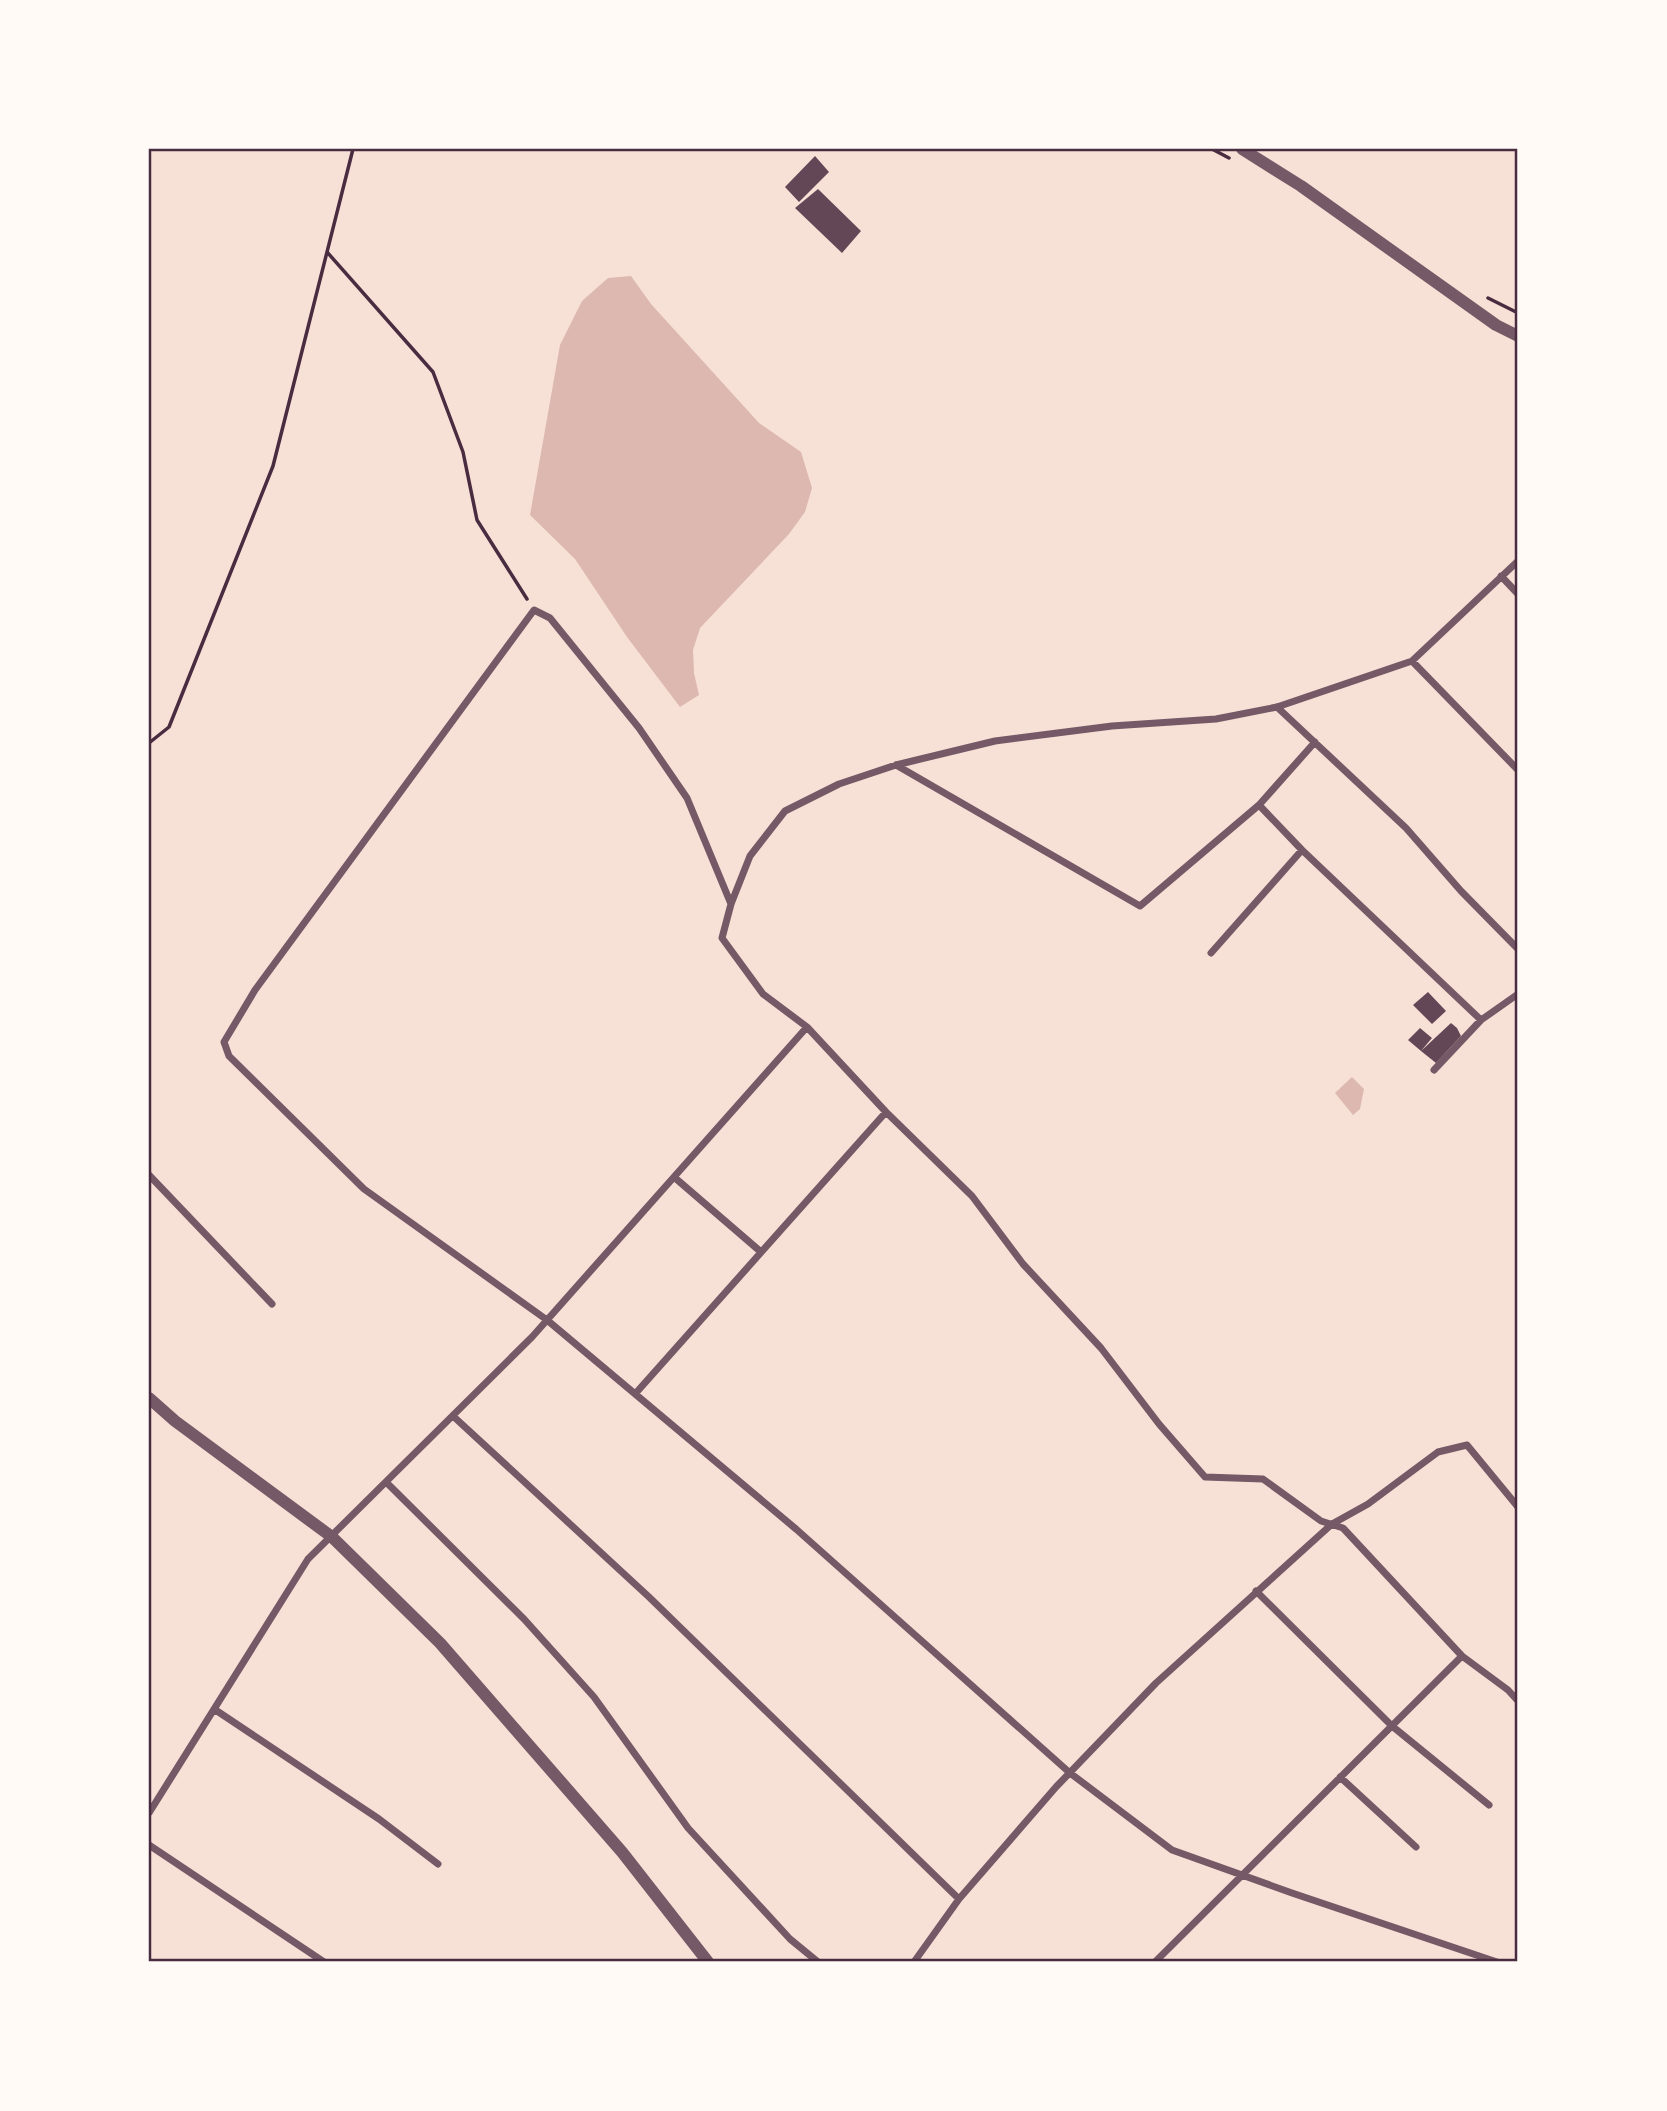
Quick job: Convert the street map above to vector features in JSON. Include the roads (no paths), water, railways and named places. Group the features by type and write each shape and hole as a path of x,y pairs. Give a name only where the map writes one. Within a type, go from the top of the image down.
{"street":[{"path":"1242,149 1301,186 1496,325 1518,337"},
{"path":"1518,561 1412,661 1277,707 1216,719 1112,726 995,741 896,765 838,785 785,811 750,856 722,938 764,993 807,1027 886,1112 972,1196 1023,1264 1101,1348 1159,1424 1205,1477 1263,1479 1321,1521 1343,1528 1462,1656 1508,1690 1518,1701"},
{"path":"1501,576 1518,594"},
{"path":"732,904 687,798 639,728 550,618 534,610 255,990 223,1042 229,1056 364,1189 547,1320 796,1529 1070,1773 1172,1850 1497,1962"},
{"path":"1412,661 1518,770"},
{"path":"1277,707 1406,828 1461,891 1518,949"},
{"path":"896,765 1140,906 1259,805 1315,742"},
{"path":"1259,805 1302,850 1481,1020"},
{"path":"1211,953 1302,850"},
{"path":"1434,1070 1481,1020 1518,994"},
{"path":"149,1813 308,1559 547,1320 807,1027"},
{"path":"635,1394 886,1112"},
{"path":"149,1175 272,1304"},
{"path":"674,1178 761,1252"},
{"path":"149,1398 175,1421 332,1537 440,1643 622,1852 708,1962"},
{"path":"453,1416 649,1597 959,1899"},
{"path":"914,1962 959,1899 1070,1773 1156,1683 1332,1524 1367,1504 1438,1452 1467,1446 1518,1507"},
{"path":"386,1482 524,1619 594,1697 688,1828 790,1939 818,1962"},
{"path":"1256,1591 1393,1725 1489,1805"},
{"path":"1156,1962 1462,1656"},
{"path":"215,1709 379,1819 438,1864"},
{"path":"1340,1777 1416,1847"},
{"path":"149,1845 324,1962"}]}
